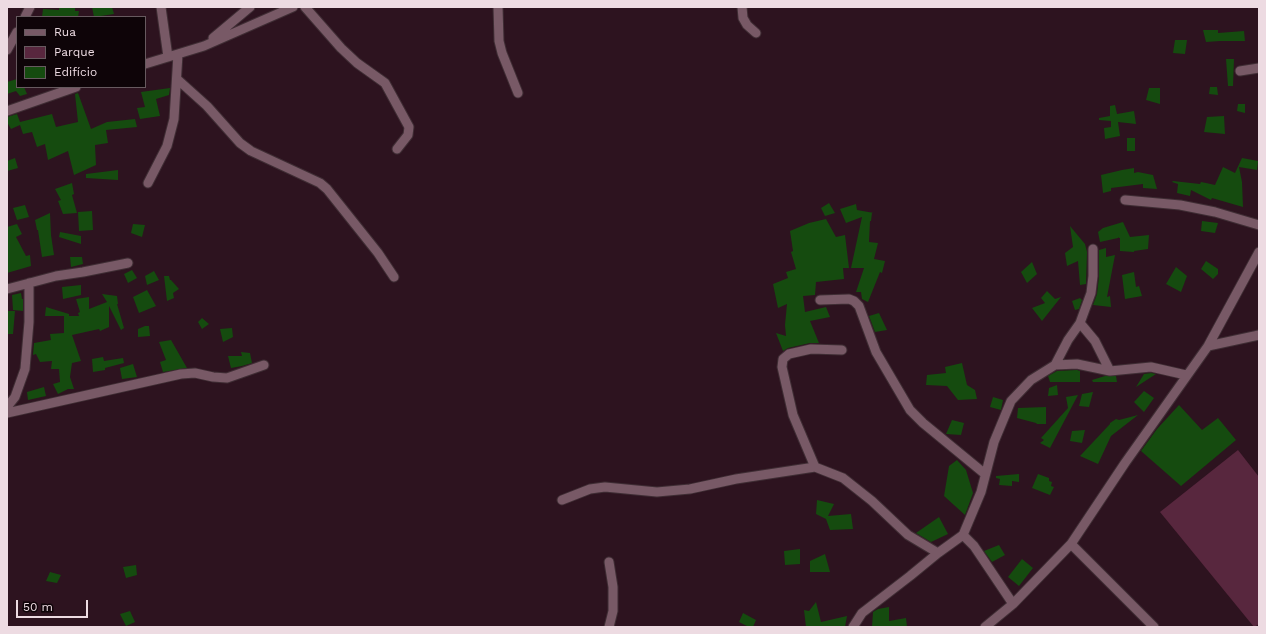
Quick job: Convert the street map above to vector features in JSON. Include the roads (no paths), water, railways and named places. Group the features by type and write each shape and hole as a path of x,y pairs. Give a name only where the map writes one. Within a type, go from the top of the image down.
{"street":[{"path":"26,16 30,7"},
{"path":"161,7 168,57"},
{"path":"204,46 250,7"},
{"path":"146,64 204,46 293,7"},
{"path":"305,7 341,48 385,83 409,127 408,135 397,149"},
{"path":"498,7 499,41 502,53 518,92"},
{"path":"742,7 743,18 747,25 756,33"},
{"path":"7,50 16,34"},
{"path":"148,183 167,146 174,119 178,54"},
{"path":"1240,71 1259,68"},
{"path":"177,79 207,106 240,142 252,152 320,183 327,189 378,253 394,277"},
{"path":"7,111 73,88"},
{"path":"1125,200 1180,205 1215,212 1259,225"},
{"path":"1055,365 1068,340 1080,323 1091,293 1093,276 1093,249"},
{"path":"985,627 995,623 1071,544 1125,463 1208,346 1259,252"},
{"path":"7,289 56,276 128,263"},
{"path":"7,407 15,397 25,369 29,322 29,283"},
{"path":"820,300 848,299 854,301 859,306 876,352 910,410 923,423 985,474"},
{"path":"1080,323 1095,341 1110,371"},
{"path":"1208,346 1259,335"},
{"path":"815,467 793,415 782,367 783,359 789,354 811,349 842,350"},
{"path":"853,627 862,613 938,553 963,536 981,492 994,442 1011,401 1030,380 1055,365 1077,364 1110,371 1151,367 1186,375"},
{"path":"7,412 181,374 195,372 214,377 227,378 264,365"},
{"path":"562,500 590,489 605,487 656,492 690,490 736,479 815,467 843,478 872,501 908,535 938,553"},
{"path":"963,536 974,546 1014,604"},
{"path":"1071,544 1154,627"},
{"path":"609,562 613,587 613,611 609,627"}]}
